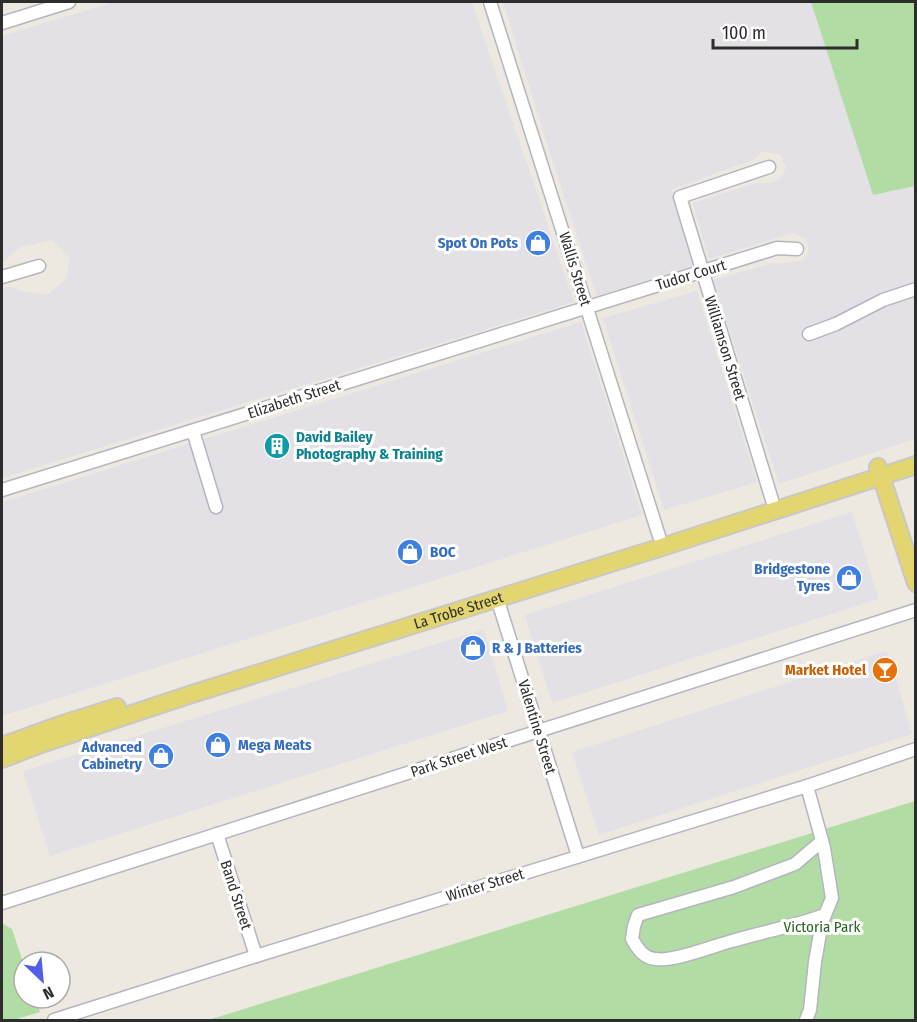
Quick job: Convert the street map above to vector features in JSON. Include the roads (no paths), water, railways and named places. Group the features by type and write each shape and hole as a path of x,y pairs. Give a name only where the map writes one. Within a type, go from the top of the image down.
{"main road":[{"name":"La Trobe Street","path":"2,746 116,707 660,542 885,469 915,454"},
{"name":"La Trobe Street","path":"885,469 915,465"},
{"path":"885,469 915,547"},
{"path":"885,469 915,583"},
{"name":"La Trobe Street","path":"2,759 495,593"}],"street":[{"path":"2,23 69,2"},
{"name":"Wallis Street","path":"490,2 660,542"},
{"name":"Williamson Street","path":"769,167 680,197 773,505"},
{"name":"Tudor Court","path":"587,308 777,248 796,249"},
{"path":"2,277 39,266"},
{"path":"809,334 836,324 878,303 915,290"},
{"name":"Elizabeth Street","path":"2,490 587,308"},
{"path":"193,431 216,507"},
{"name":"Valentine Street","path":"495,593 578,856"},
{"name":"Park Street West","path":"2,903 915,610"},
{"name":"Winter Street","path":"54,1020 807,786 915,749"},
{"path":"806,1020 810,1010 822,922 832,898 822,841 807,786"},
{"name":"Band Street","path":"217,834 256,956"},
{"path":"822,841 795,864 734,887 638,915 632,939 642,954 655,959 670,958 732,940 801,924 825,915"}],"place":[{"name":"Spot On Pots","path":"538,243"},
{"name":"David Bailey Photography & Training","path":"277,446"},
{"name":"BOC","path":"410,552"},
{"name":"Bridgestone Tyres","path":"849,578"},
{"name":"R & J Batteries","path":"473,648"},
{"name":"Market Hotel","path":"885,670"},
{"name":"Mega Meats","path":"218,745"},
{"name":"Advanced Cabinetry","path":"161,756"}],"park label":[{"name":"Victoria Park","path":"822,927"}]}
